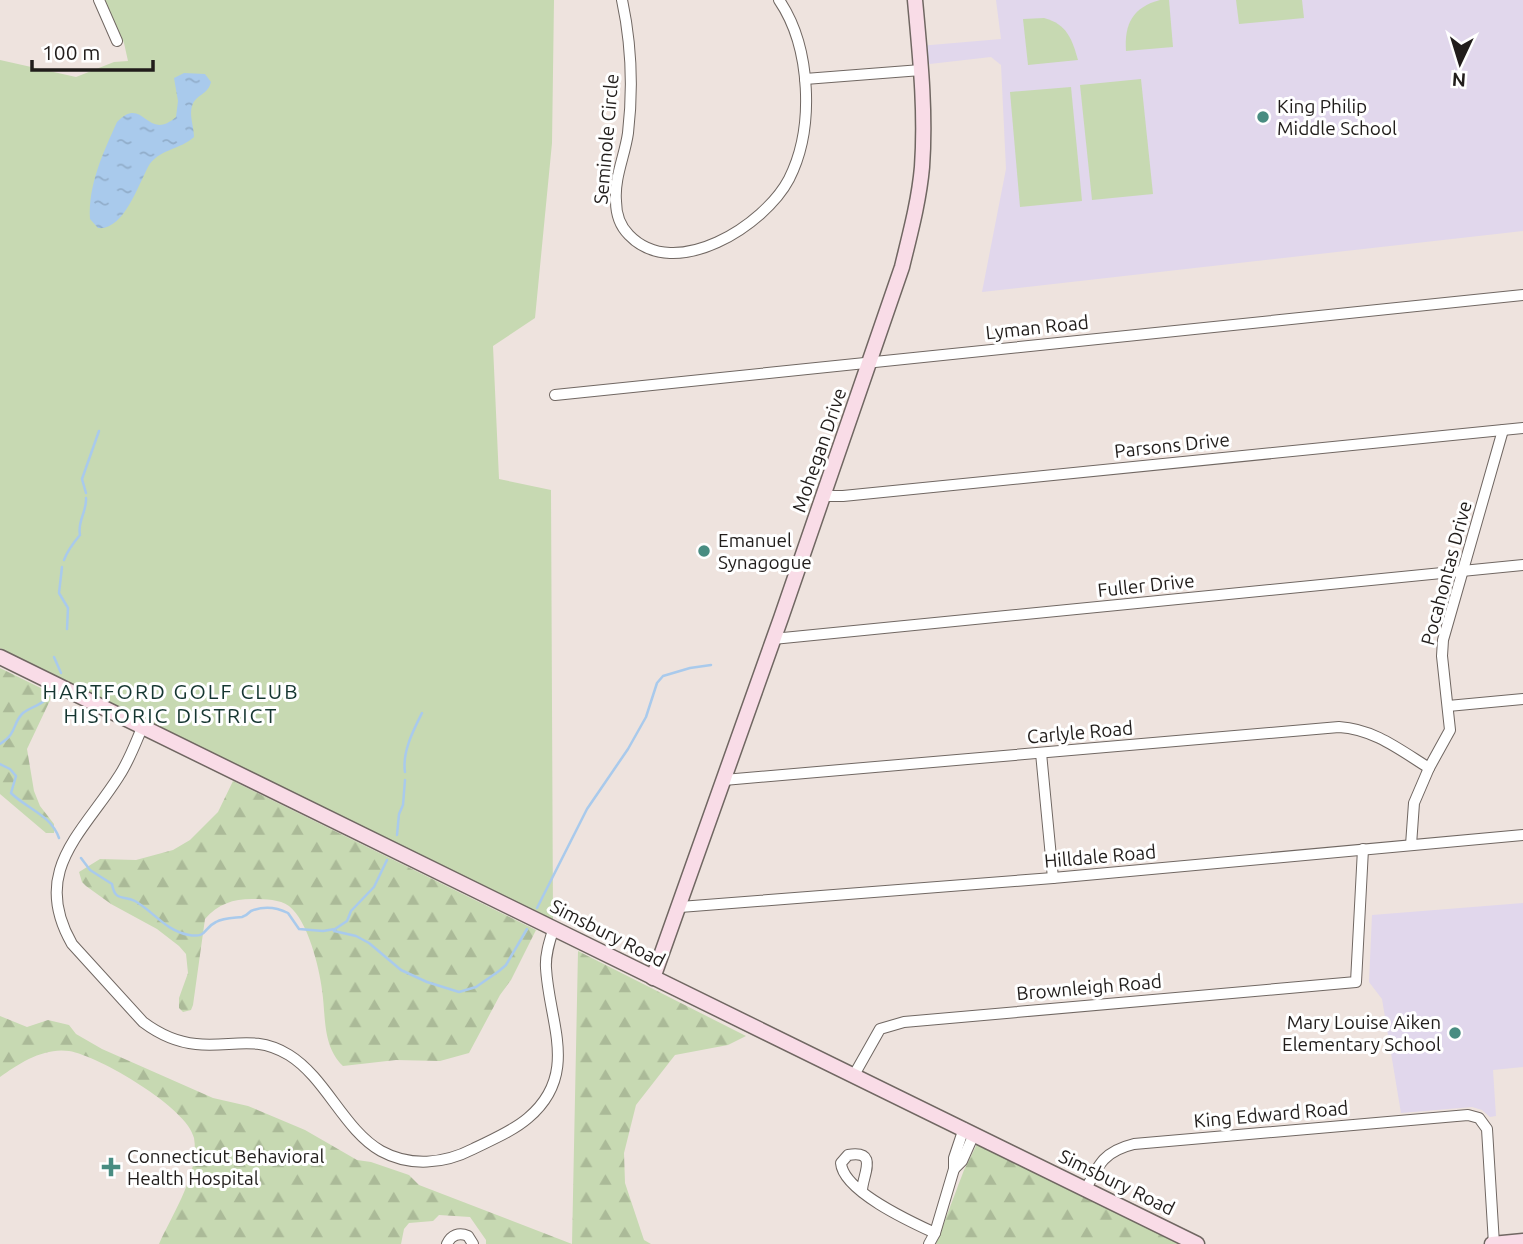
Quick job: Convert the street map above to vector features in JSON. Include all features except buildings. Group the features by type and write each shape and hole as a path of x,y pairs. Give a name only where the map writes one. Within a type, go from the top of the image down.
{"main road":[{"name":"Mohegan Drive","path":"653,978 871,362 902,267 914,222 922,167 923,112 915,0"},
{"name":"Simsbury Road","path":"0,657 1197,1244"},
{"path":"1493,1244 1523,1241"}],"street":[{"path":"99,0 117,41"},
{"name":"Seminole Circle","path":"622,0 628,28 630,83 628,132 615,198 618,217 627,234 640,244 659,252 678,253 723,240 754,221 788,180 799,156 804,133 805,79 799,39 779,0"},
{"path":"805,79 921,70"},
{"name":"Lyman Road","path":"555,395 1523,295"},
{"name":"Parsons Drive","path":"824,496 1523,428"},
{"name":"Pocahontas Drive","path":"1411,845 1414,803 1450,730 1442,649 1503,430"},
{"name":"Fuller Drive","path":"773,639 1523,565"},
{"path":"1447,706 1523,699"},
{"name":"Carlyle Road","path":"724,780 1339,727 1362,730 1377,736 1429,768"},
{"path":"142,728 124,768 73,841 60,869 56,901 60,919 72,944 143,1022 163,1035 197,1044 244,1041 269,1046 290,1055 309,1072 369,1142 388,1154 424,1162 449,1160 516,1127 542,1103 554,1081 559,1054 546,965 548,944 554,927"},
{"path":"1041,752 1053,877"},
{"name":"Hilldale Road","path":"680,907 1523,835"},
{"name":"Brownleigh Road","path":"854,1075 880,1029 904,1022 1356,982 1363,849"},
{"name":"King Edward Road","path":"1086,1189 1105,1157 1113,1150 1134,1144 1463,1114 1479,1118 1486,1129 1493,1244"},
{"path":"929,1244 954,1169 954,1158 969,1131"},
{"path":"862,1190 882,1207 934,1234"},
{"path":"447,1244 452,1236 460,1234 468,1236 473,1244"}],"shaded area":[{"name":"King Philip Middle School","path":"996,0 1523,0 1523,231 982,292 1006,169 1001,65 991,57 921,65 919,46 1001,39"},
{"name":"Mary Louise Aiken Elementary School","path":"1523,903 1523,1067 1493,1070 1496,1116 1490,1117 1482,1110 1472,1107 1401,1113 1382,999 1369,982 1372,915"}],"green space":[{"path":"105,0 554,0 552,143 535,318 493,346 499,479 551,490 553,920 0,648 0,60 76,77 114,62 128,61 124,43"},
{"path":"1160,0 1169,0 1173,47 1126,51 1127,33 1132,18 1143,7"},
{"path":"1236,0 1302,0 1304,18 1239,24"},
{"path":"1044,18 1063,28 1078,60 1028,65 1023,19"},
{"path":"1141,79 1153,194 1092,200 1080,85"},
{"path":"1071,87 1082,201 1020,207 1010,92"},
{"path":"0,668 53,694 27,749 34,791 40,806 54,824 54,833 46,833 0,794"},
{"path":"233,781 536,930 469,1053 440,1061 396,1060 343,1066 328,1040 320,980 307,933 289,906 271,900 232,901 205,919 193,1005 191,1010 183,1012 179,1008 179,998 188,973 186,954 157,929 111,904 86,886 79,872 100,859 136,860 173,850 190,840 218,812"},
{"path":"578,951 746,1036 728,1045 675,1055 636,1105 624,1153 625,1183 644,1240 651,1244 572,1244"},
{"path":"0,1016 27,1027 48,1020 69,1025 76,1034 102,1049 213,1098 248,1106 305,1130 357,1160 409,1175 419,1185 572,1244 486,1244 470,1217 439,1215 433,1221 409,1223 404,1229 401,1244 159,1244 184,1193 193,1165 194,1138 188,1126 176,1112 140,1085 100,1062 69,1051 42,1054 0,1077"},
{"path":"978,1142 1182,1244 936,1244 964,1170"}],"water":[{"path":"184,73 205,74 211,82 192,106 194,137 152,161 122,215 107,227 98,228 90,219 91,194 102,157 117,122 133,113 158,125 166,124 176,117 178,101 174,78"}],"waterway":[{"path":"86,493 82,479 99,431"},
{"path":"64,560 80,535 86,498"},
{"path":"62,567 59,593 68,608 67,629"},
{"path":"54,657 61,673"},
{"path":"537,908 587,809 628,749 646,717 657,683 663,676 711,665"},
{"path":"0,744 10,736 23,713 42,703 50,693"},
{"path":"405,772 407,749 422,713"},
{"path":"0,764 16,776 11,793 45,818 59,838"},
{"path":"397,835 405,780"},
{"path":"81,858 90,870 112,884 117,896 142,905 174,930 195,936 219,921 242,917 256,909 265,908 288,913 299,929 335,929 347,921 351,911 374,887 387,860"},
{"path":"334,931 356,936 369,943 401,970 459,992 476,987 506,965 527,929"}],"place":[{"name":"King Philip Middle School","path":"1263,117"},
{"name":"Emanuel Synagogue","path":"704,551"},
{"name":"Mary Louise Aiken Elementary School","path":"1455,1033"},
{"name":"Connecticut Behavioral Health Hospital","path":"111,1167"}],"district":[{"name":"HARTFORD GOLF CLUB HISTORIC DISTRICT","path":"171,704"}]}
